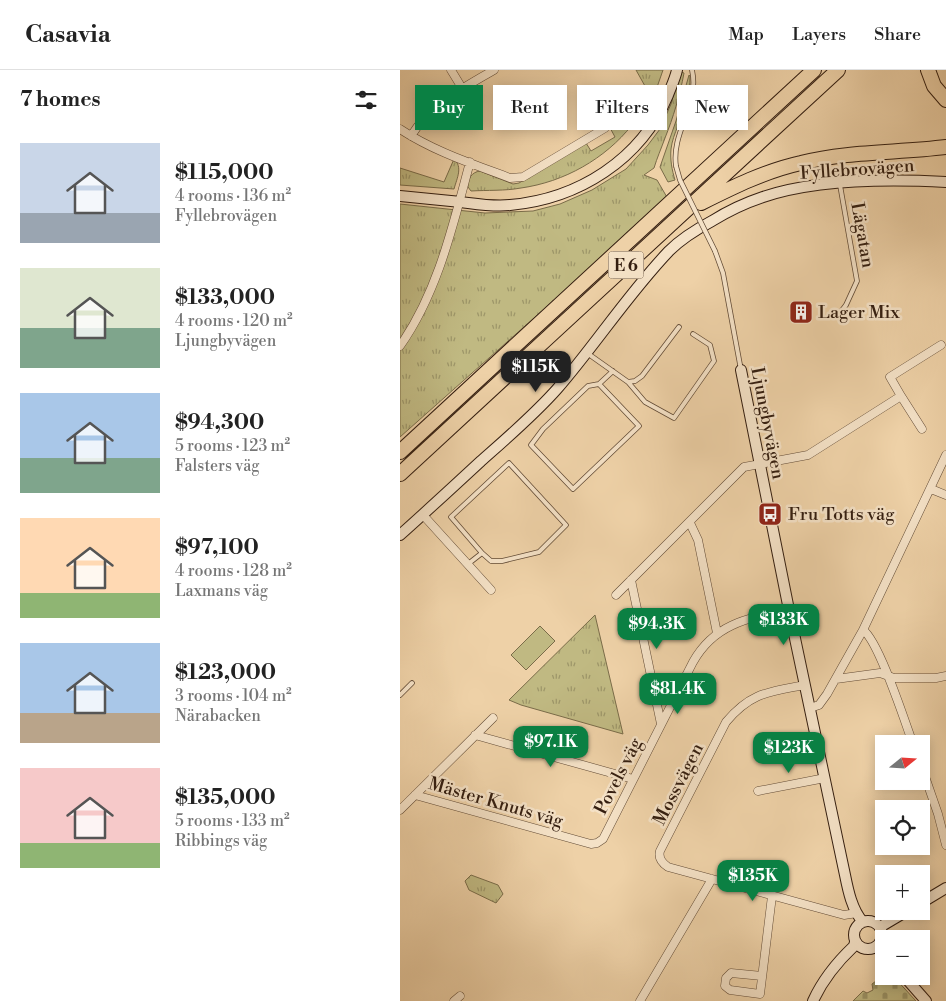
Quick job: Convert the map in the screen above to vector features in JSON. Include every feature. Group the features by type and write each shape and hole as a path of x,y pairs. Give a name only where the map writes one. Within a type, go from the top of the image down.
{"highway":[{"name":"E 6","path":"400,452 814,70"},
{"name":"E 6","path":"400,474 838,70"},
{"path":"928,70 934,86 946,100"},
{"path":"687,209 758,176 802,162 858,154 946,147"}],"street":[{"path":"451,70 460,85"},
{"path":"467,85 494,70"},
{"path":"400,196 489,206 509,206 543,200 574,190 616,164 641,140 659,113 677,70"},
{"path":"400,129 411,136 510,178 523,177 601,130"},
{"path":"411,136 415,129"},
{"path":"400,346 438,273 470,162"},
{"name":"Fyllebrovägen","path":"400,535 523,424 587,353 636,288 664,256 696,229 733,208 764,196 803,188 840,183 905,180 946,182"},
{"path":"922,429 890,377 942,345"},
{"name":"Ljungbyvägen","path":"741,370 848,890 860,917"},
{"path":"616,595 744,467 808,455 901,396"},
{"path":"810,708 821,703 863,630 946,455"},
{"path":"931,489 946,495"},
{"path":"423,516 491,590"},
{"path":"690,522 698,540 717,633"},
{"path":"631,580 661,724"},
{"name":"Povels väg","path":"597,843 602,839 696,656 717,633 745,620 789,610"},
{"path":"863,630 871,638 910,735"},
{"path":"836,679 880,673 894,678 946,678"},
{"name":"Mossvägen","path":"712,879 668,867 661,860 659,853 726,722 737,708 757,695 805,685"},
{"path":"400,810 492,718"},
{"path":"475,735 633,779"},
{"path":"758,792 825,778"},
{"path":"930,790 946,845"},
{"name":"Mäster Knuts väg","path":"415,794 592,844 597,843"},
{"path":"640,1001 712,879 844,915 860,917 873,921 881,930"},
{"path":"930,898 946,888"},
{"path":"762,976 731,973 726,978 725,986 730,990 760,994 772,896"},
{"path":"812,1001 820,984 832,968 854,946 854,931 860,917"},
{"path":"880,927 892,920"},
{"path":"855,942 865,949 875,949"},
{"path":"912,985 926,1001"}],"lane":[{"name":"Ljungbyvägen","path":"692,70 694,88 690,105 678,135 675,152 676,166 680,180 715,252 723,273 741,370"},
{"name":"Lägatan","path":"838,317 846,306 857,281 840,183"},
{"path":"628,382 635,381 642,376 679,327"},
{"path":"587,353 628,382 646,402 674,418 714,361 710,346 693,334"},
{"path":"599,384 639,426 573,489 531,445 544,429 588,386 599,384 613,371"},
{"path":"509,463 566,525 539,552 502,561 491,561 482,553 451,517 509,463"},
{"path":"468,564 482,553"},
{"path":"400,695 412,683"}],"green space":[{"path":"636,70 663,70 658,85 644,85"},
{"path":"681,72 684,73 681,85 677,85 677,101 671,122 654,168 644,175 657,180 668,199 400,437 400,204 485,213 533,211 560,204 592,190 626,169 659,130 667,130 667,113"},
{"path":"689,75 690,85 686,85"},
{"path":"677,117 677,129 671,149 675,180 668,182 660,167"},
{"path":"611,130 627,130 596,158 582,167 553,180 515,189 471,191 468,187 472,174 480,171 513,184 519,183 586,143 591,151 615,137"},
{"path":"454,159 459,169 454,189 400,185 400,168 444,182"},
{"path":"595,615 623,734 509,700"},
{"path":"540,626 555,641 526,670 511,655"},
{"path":"471,875 498,885 503,894 496,903 469,890 465,881"},
{"path":"875,982 875,985 901,985 916,1001 853,1001 863,991 867,993 873,990 872,984"}],"place":[{"name":"Lager Mix","path":"801,312"},
{"name":"Fru Totts väg","path":"770,514"}]}
